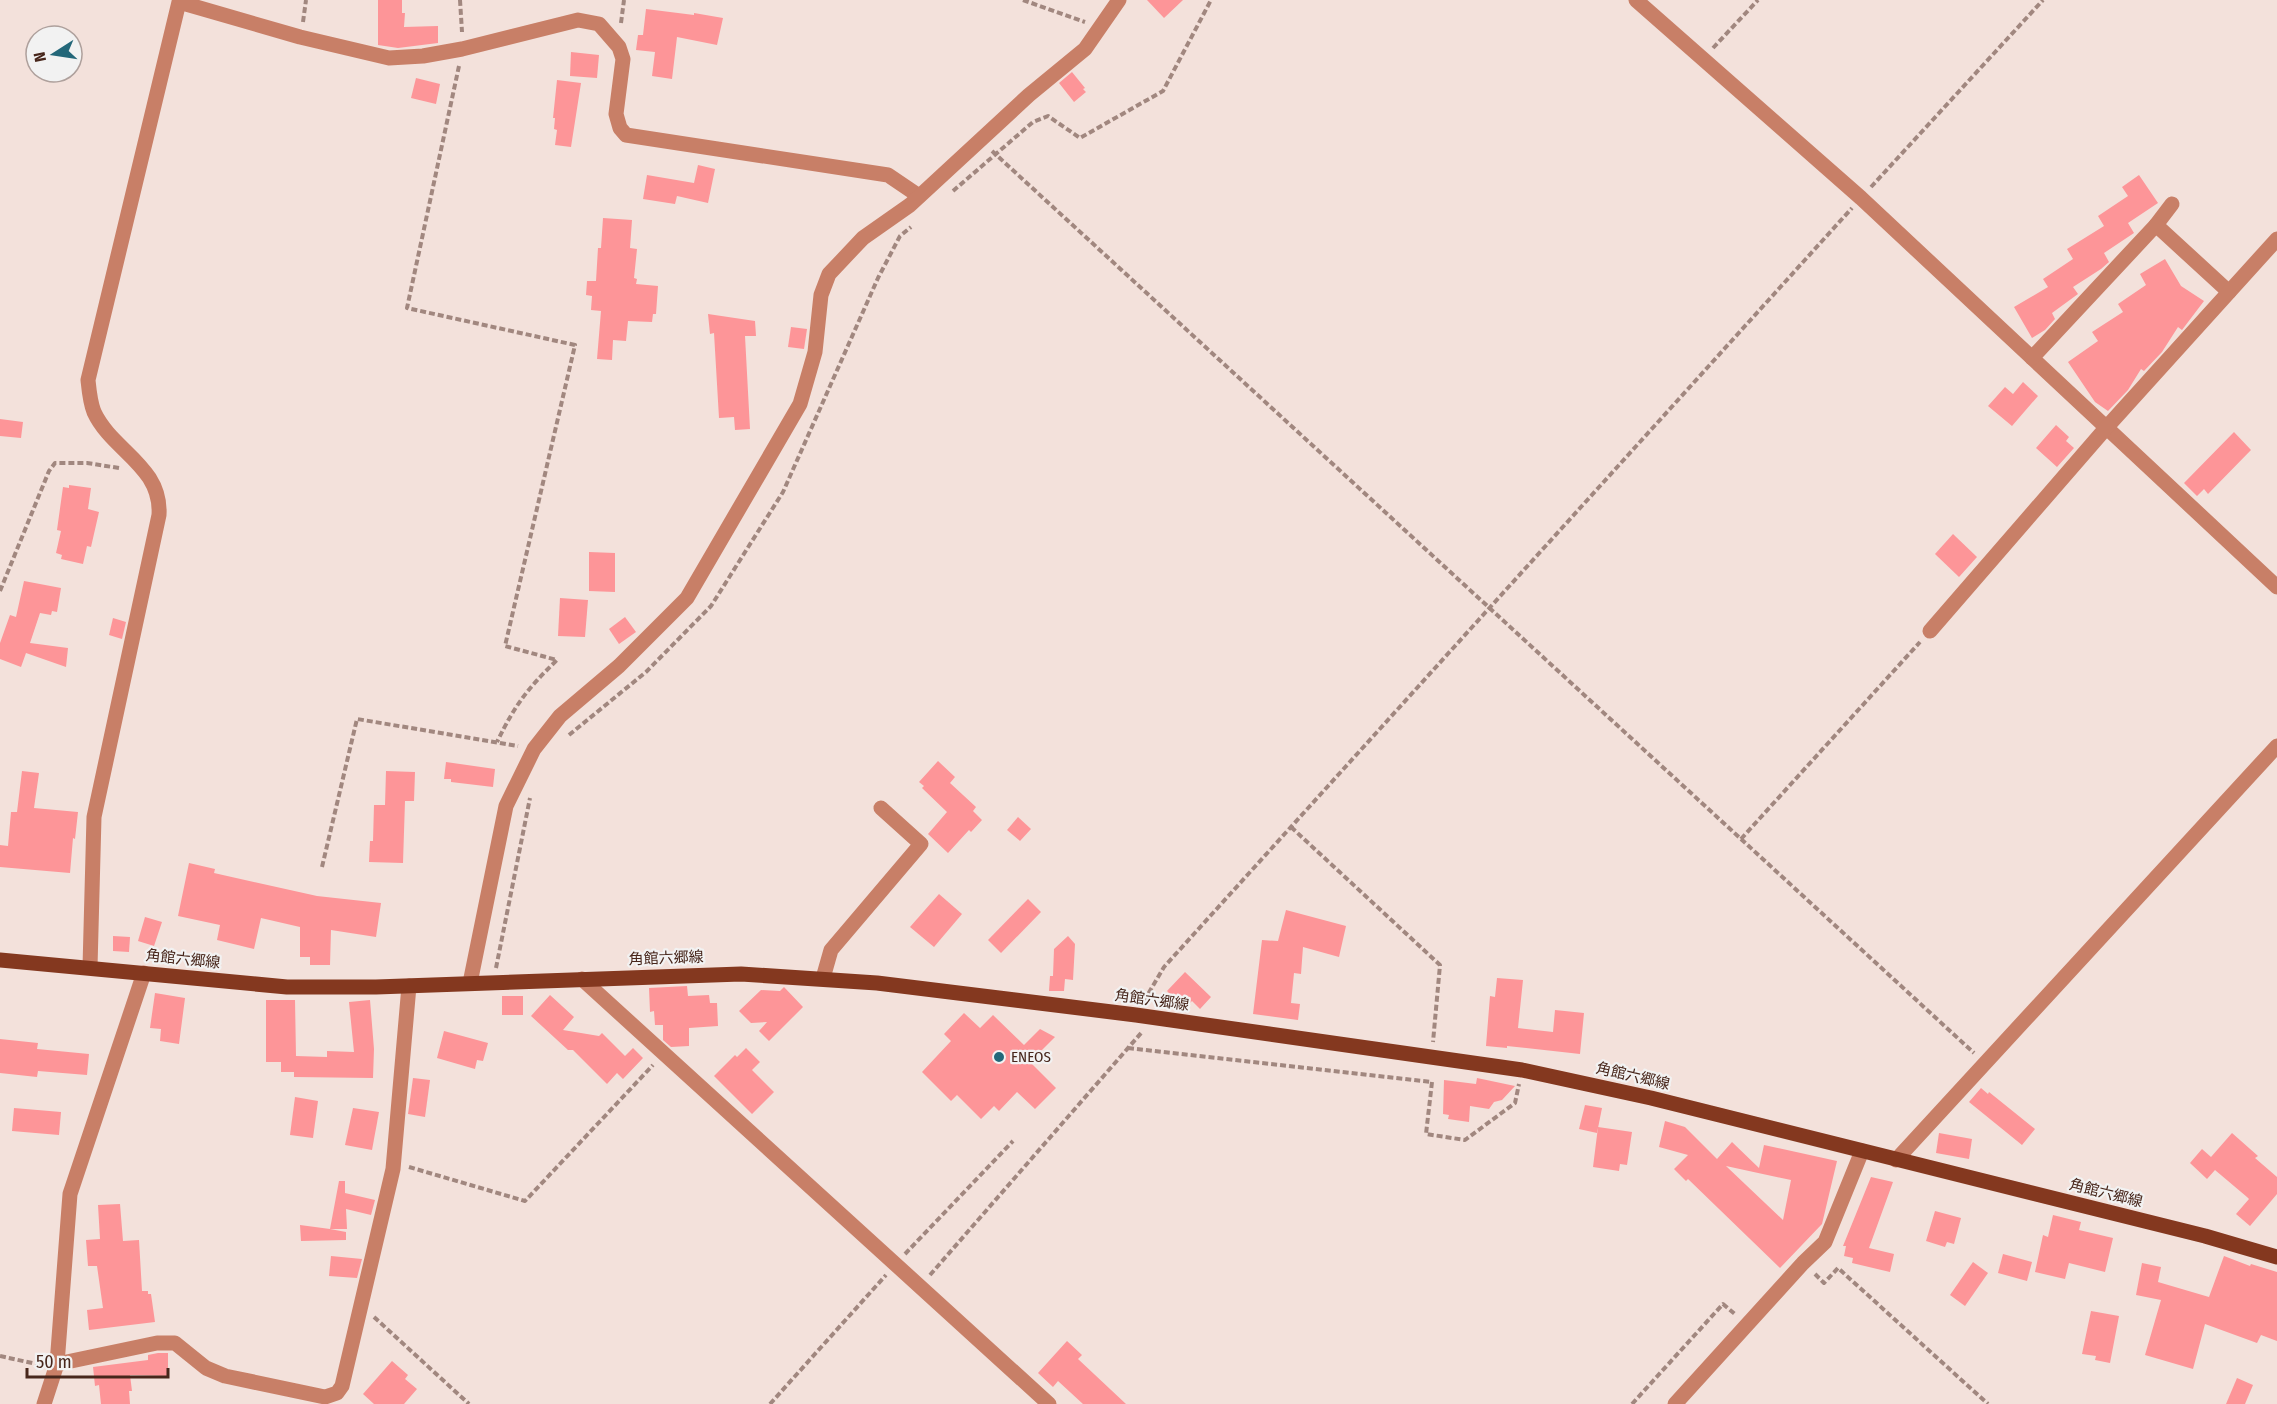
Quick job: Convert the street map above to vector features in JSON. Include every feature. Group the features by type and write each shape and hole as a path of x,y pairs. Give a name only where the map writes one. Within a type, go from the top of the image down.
{"main road":[{"name":"角館六郷線","path":"0,960 287,987 409,986 741,974 877,983 1136,1015 1522,1070 1651,1098 2205,1236 2277,1257"}],"street":[{"path":"470,983 506,806 534,748 560,716 619,666 687,598 800,404 815,352 821,295 829,274 863,238 919,196 1029,95 1085,49 1119,0"},
{"path":"1636,0 1861,198 2277,587"},
{"path":"90,967 94,817 159,515 160,500 155,486 145,472 110,434 94,412 88,380 179,2 300,37 389,58 423,56 462,49 578,20 598,24 619,47 621,53 616,114 620,128 627,135 888,176 919,196"},
{"path":"2032,358 2156,225 2172,204"},
{"path":"2156,225 2229,292"},
{"path":"1930,631 2106,428 2277,239"},
{"path":"1896,1160 2277,746"},
{"path":"823,978 831,950 921,844 880,808"},
{"path":"44,1404 57,1364 70,1194 144,973"},
{"path":"582,979 1049,1404"},
{"path":"57,1364 157,1343 175,1343 206,1368 225,1376 325,1398 337,1394 342,1386 393,1162 409,986"},
{"path":"1675,1404 1824,1242 1862,1151"}],"path":[{"path":"460,0 462,49 407,308 575,345 505,645 557,660 530,685 514,709 497,742"},
{"path":"1023,0 1080,19 1098,30"},
{"path":"952,192 1033,122 1048,116 1080,138 1163,90 1211,0"},
{"path":"1702,60 1758,0"},
{"path":"1136,1015 1164,967 2043,0"},
{"path":"980,140 1985,1063"},
{"path":"564,738 646,672 711,606 783,492 878,278 900,236 918,221"},
{"path":"0,591 49,471 56,464 87,463 145,472"},
{"path":"1741,839 1930,631"},
{"path":"322,867 357,719 534,748"},
{"path":"493,982 530,796"},
{"path":"1291,827 1440,965 1431,1057"},
{"path":"920,1287 1154,1018"},
{"path":"1128,1048 1432,1082 1426,1134 1465,1140 1515,1103 1522,1070"},
{"path":"393,1162 525,1201 663,1053"},
{"path":"1803,1263 1824,1283 1838,1268 1988,1404"},
{"path":"1632,1404 1723,1304 1747,1324"},
{"path":"361,1305 469,1404"},
{"path":"0,1356 36,1365 57,1364"}],"building":[{"path":"378,0 402,0 402,13 405,13 404,27 438,26 438,43 398,48 378,45"},
{"path":"1147,0 1183,0 1164,18"},
{"path":"646,9 723,18 717,45 677,37 672,79 652,76 655,52 636,50 638,35 643,35"},
{"path":"571,52 599,55 597,78 570,76"},
{"path":"1072,72 1086,92 1074,102 1059,83"},
{"path":"416,78 440,84 436,104 411,98"},
{"path":"557,80 581,83 571,147 555,145 557,130 554,129 555,118 553,118"},
{"path":"698,165 715,169 708,203 677,196 675,204 643,199 647,175 694,183"},
{"path":"2139,175 2158,203 2128,223 2134,233 2104,253 2109,262 2073,287 2078,294 2052,313 2055,319 2045,330 2032,338 2014,307 2048,287 2043,279 2073,259 2067,249 2104,226 2098,216 2128,196 2122,187"},
{"path":"603,218 632,220 630,248 637,249 634,278 637,279 636,284 658,286 656,314 653,314 652,322 628,321 626,341 613,340 612,360 597,359 601,311 591,310 592,296 586,295 587,281 596,281"},
{"path":"2165,259 2181,286 2204,301 2182,330 2178,327 2162,352 2144,371 2141,369 2128,390 2108,411 2095,402 2068,362 2098,341 2092,332 2123,312 2118,304 2146,285 2140,274"},
{"path":"708,314 755,321 756,336 745,336 750,429 735,430 734,417 719,418 714,333 710,334"},
{"path":"791,327 807,329 804,349 788,347"},
{"path":"2023,382 2038,396 2012,426 1988,406 2005,387 2013,394"},
{"path":"0,419 23,422 21,438 0,436"},
{"path":"2056,425 2069,437 2066,441 2074,448 2057,467 2036,448"},
{"path":"2234,432 2251,450 2208,494 2204,489 2197,496 2184,483"},
{"path":"69,485 91,488 88,509 99,512 91,547 87,546 83,564 61,559 62,555 56,553 61,531 57,530 63,487 69,488"},
{"path":"1953,534 1977,557 1959,577 1935,554"},
{"path":"589,552 615,553 615,592 589,591"},
{"path":"24,581 61,588 57,612 52,611 51,615 40,613 30,643 68,648 66,667 26,653 21,667 0,659 0,643 10,615 16,617"},
{"path":"560,598 588,600 585,637 558,636"},
{"path":"625,617 636,632 619,644 609,629"},
{"path":"113,618 126,622 122,639 109,635"},
{"path":"938,761 955,777 950,783 976,807 973,811 982,820 971,832 969,830 948,853 928,834 947,812 922,788 924,786 919,782"},
{"path":"446,762 495,769 493,787 451,782 451,779 444,779"},
{"path":"22,771 39,773 34,808 78,812 70,873 0,867 0,845 8,846 11,812 17,812"},
{"path":"386,771 415,772 414,801 405,801 403,863 369,862 370,841 373,841 374,805 385,805"},
{"path":"1018,817 1031,829 1020,841 1007,830"},
{"path":"189,863 215,869 214,873 317,896 381,903 376,937 331,930 330,965 310,965 310,957 300,957 300,927 261,918 254,949 217,940 220,925 178,916"},
{"path":"939,894 962,914 934,947 910,927"},
{"path":"1028,899 1041,912 1001,953 988,940"},
{"path":"1286,910 1346,926 1339,957 1303,947 1301,974 1294,973 1291,1003 1300,1004 1298,1020 1253,1014 1262,940 1278,941"},
{"path":"145,917 162,922 154,946 138,941"},
{"path":"113,936 130,937 129,952 113,951"},
{"path":"1068,936 1075,944 1073,980 1065,979 1064,991 1049,991 1050,976 1053,976 1054,949"},
{"path":"1185,972 1211,997 1200,1009 1192,1001 1188,1005 1181,998 1178,1002 1167,991"},
{"path":"1497,978 1523,980 1518,1028 1553,1032 1555,1010 1584,1013 1580,1054 1486,1046 1490,996 1495,997"},
{"path":"687,986 688,996 709,995 710,1003 717,1003 718,1026 689,1028 689,1046 671,1047 663,1040 663,1025 655,1025 654,1011 650,1012 649,988"},
{"path":"784,987 803,1007 769,1041 759,1031 767,1022 751,1023 739,1011 761,990 780,991"},
{"path":"155,993 185,998 179,1044 160,1041 161,1029 150,1028"},
{"path":"550,995 574,1017 563,1030 599,1036 602,1033 625,1056 633,1048 643,1058 623,1079 617,1073 607,1084 573,1050 568,1050 531,1016"},
{"path":"502,996 523,996 523,1015 502,1015"},
{"path":"266,1000 295,1000 296,1056 327,1057 327,1051 354,1052 349,1002 370,1000 374,1049 373,1078 294,1077 294,1072 281,1072 281,1062 266,1062"},
{"path":"964,1013 980,1028 993,1015 1024,1045 1040,1029 1055,1037 1030,1062 1056,1088 1035,1109 1017,1092 999,1111 994,1106 981,1119 957,1095 951,1101 922,1072 951,1041 944,1034"},
{"path":"444,1031 488,1043 483,1061 477,1060 475,1069 437,1058"},
{"path":"0,1039 38,1043 37,1049 89,1054 87,1075 38,1071 37,1077 0,1073"},
{"path":"746,1048 760,1062 752,1070 774,1092 752,1114 714,1076 735,1055 737,1057"},
{"path":"413,1078 430,1080 425,1117 408,1114"},
{"path":"1477,1078 1515,1086 1502,1100 1494,1102 1489,1109 1470,1106 1469,1122 1448,1119 1449,1115 1443,1114 1444,1080 1476,1084"},
{"path":"1981,1088 2035,1129 2022,1145 1969,1102"},
{"path":"295,1097 318,1101 313,1138 290,1135"},
{"path":"1585,1105 1602,1108 1597,1133 1579,1129"},
{"path":"14,1108 61,1112 59,1135 12,1131"},
{"path":"353,1108 379,1112 372,1150 345,1145"},
{"path":"1665,1121 1685,1127 1717,1159 1732,1142 1759,1168 1764,1145 1837,1161 1822,1224 1780,1268 1688,1179 1686,1181 1674,1169 1688,1155 1659,1147","holes":["1726,1166 1791,1180 1783,1220"]},
{"path":"1598,1127 1632,1132 1627,1165 1620,1164 1619,1171 1593,1167"},
{"path":"1939,1133 1972,1139 1969,1159 1936,1153"},
{"path":"2232,1133 2277,1177 2277,1194 2250,1226 2236,1214 2249,1199 2215,1170 2207,1179 2190,1163 2202,1149 2211,1157"},
{"path":"1871,1177 1893,1182 1869,1248 1894,1254 1890,1272 1852,1263 1853,1258 1844,1256 1846,1246 1843,1246"},
{"path":"339,1181 345,1181 345,1193 375,1200 371,1215 346,1209 347,1229 330,1229"},
{"path":"120,1204 123,1241 139,1240 142,1291 148,1291 148,1294 151,1294 155,1322 89,1330 87,1310 103,1308 97,1266 88,1266 86,1240 100,1239 98,1205"},
{"path":"1935,1211 1961,1218 1954,1244 1947,1242 1945,1247 1926,1241"},
{"path":"2053,1215 2081,1222 2079,1230 2113,1238 2105,1272 2069,1263 2065,1279 2035,1272 2043,1235 2048,1237"},
{"path":"300,1225 346,1232 346,1240 301,1241"},
{"path":"2003,1254 2032,1262 2027,1281 1998,1273"},
{"path":"331,1256 362,1259 357,1278 329,1276"},
{"path":"2224,1256 2250,1266 2251,1264 2277,1272 2277,1341 2261,1335 2257,1343 2205,1324 2193,1369 2145,1355 2161,1300 2136,1295 2142,1263 2161,1267 2158,1282 2209,1297"},
{"path":"1973,1262 1988,1273 1965,1306 1950,1295"},
{"path":"2091,1311 2119,1316 2110,1363 2095,1360 2096,1356 2082,1354"},
{"path":"1067,1341 1082,1355 1078,1359 1126,1404 1083,1404 1058,1381 1053,1387 1038,1373"},
{"path":"168,1353 168,1376 130,1375 132,1391 129,1391 130,1404 101,1404 99,1385 95,1386 93,1367 148,1360 148,1355"},
{"path":"392,1361 408,1375 405,1379 417,1389 404,1404 374,1404 363,1394"},
{"path":"2237,1378 2253,1385 2245,1404 2226,1404"}],"place":[{"name":"ENEOS","path":"999,1057"}]}
